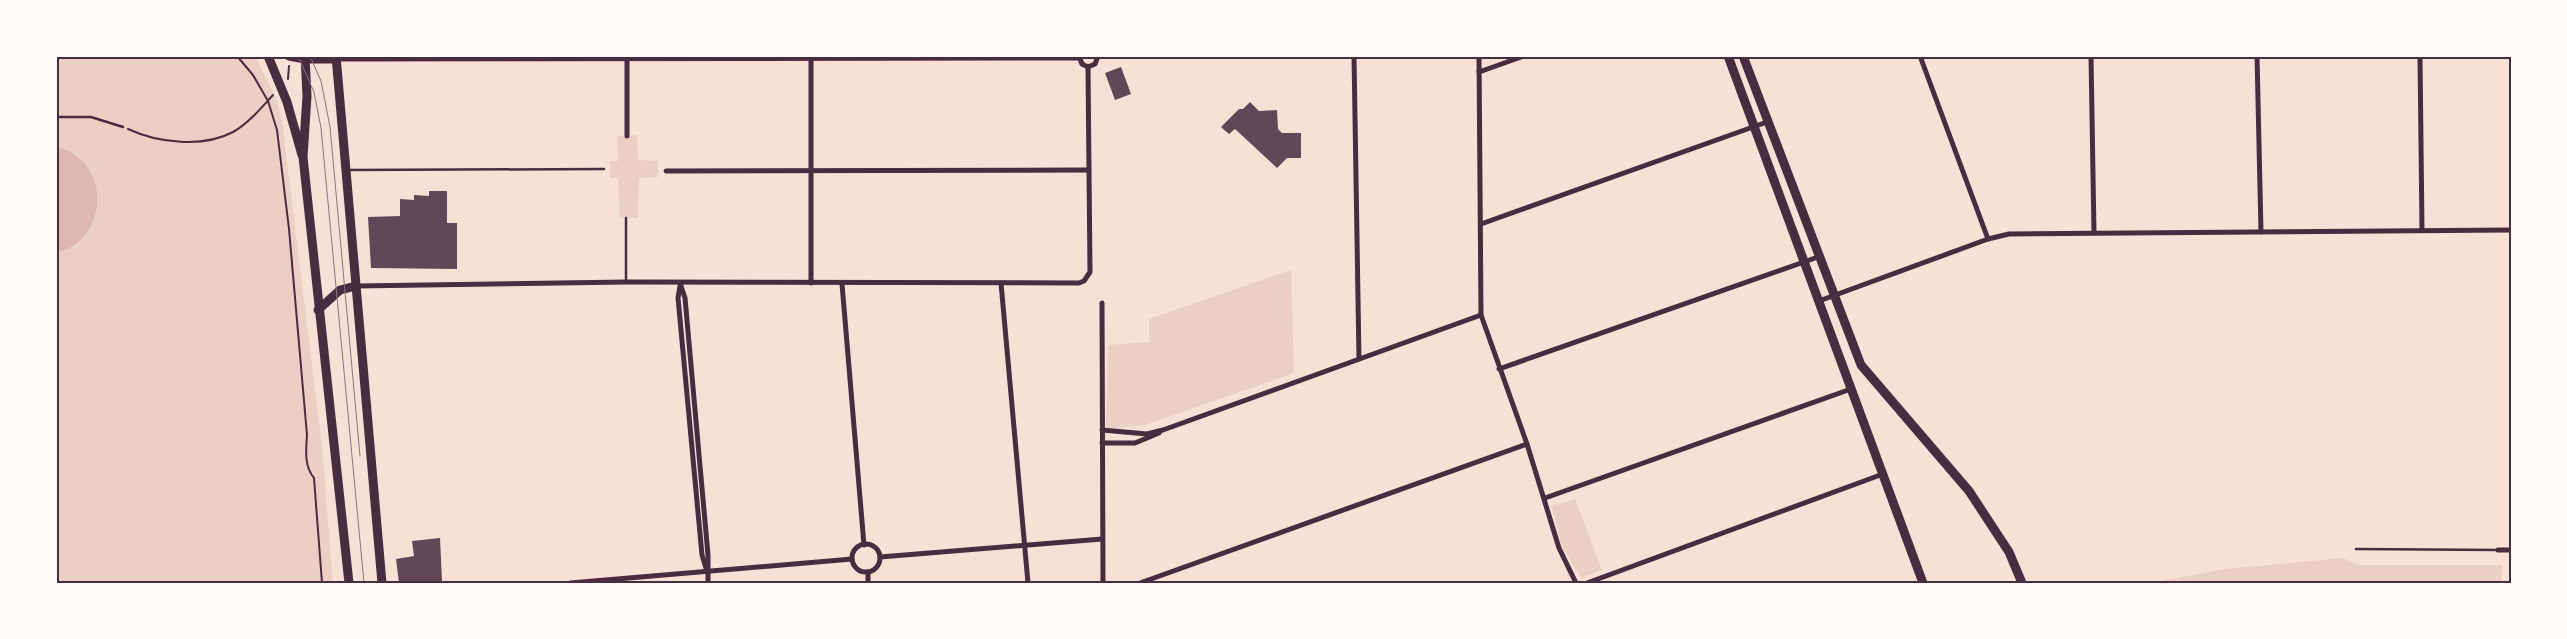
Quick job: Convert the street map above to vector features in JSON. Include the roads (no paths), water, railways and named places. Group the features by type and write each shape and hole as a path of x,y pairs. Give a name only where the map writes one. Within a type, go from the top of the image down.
{"main road":[{"path":"268,56 282,87 303,157"},
{"path":"1728,56 1803,262 1924,583"},
{"path":"1743,56 1860,365 1904,418 1938,452 1969,491 2009,552 2022,583"},
{"path":"289,61 305,58 336,57 382,583"},
{"path":"305,58 307,96 303,157 348,583"},
{"path":"318,310 340,290 356,286"}],"street":[{"path":"336,57 1079,57 1082,64 1088,67 1095,64 1098,56"},
{"path":"1354,56 1360,359"},
{"path":"1479,56 1481,315 1546,498 1560,548 1576,583"},
{"path":"1479,72 1524,56"},
{"path":"1920,56 1988,239"},
{"path":"2092,56 2094,233"},
{"path":"2257,56 2261,232"},
{"path":"2420,56 2422,230"},
{"path":"811,57 811,283"},
{"path":"627,58 627,136"},
{"path":"356,286 626,282 842,284 1079,283 1088,277 1090,272 1088,67"},
{"path":"1481,224 1755,128 1767,122"},
{"path":"666,171 1089,170"},
{"path":"1819,301 1988,239 2008,234 2511,230"},
{"path":"1500,369 1818,257"},
{"path":"680,282 685,298 708,555 708,583"},
{"path":"1001,283 1009,394 1028,583"},
{"path":"842,284 864,545"},
{"path":"1102,303 1103,583"},
{"path":"1102,430 1147,434 1163,430 1481,315"},
{"path":"1546,498 1851,389"},
{"path":"1102,443 1135,443 1150,438 1163,430"},
{"path":"1140,583 1527,444"},
{"path":"1587,583 1883,474"},
{"path":"880,557 1102,539"},
{"path":"864,545 871,546 877,550 880,557 878,564 868,572 860,571 854,566 852,559 853,552 864,545"},
{"path":"2498,550 2511,550"},
{"path":"570,583 852,559"},
{"path":"868,572 868,583"},
{"path":"1604,577 1606,583"}],"lane":[{"path":"56,117 91,117 123,127"},
{"path":"345,170 604,169"},
{"path":"626,218 626,282"},
{"path":"2356,549 2498,550"}],"tram line":[{"path":"298,56 314,92 321,128 364,583"},
{"path":"310,56 321,81 330,127 360,456"}]}
